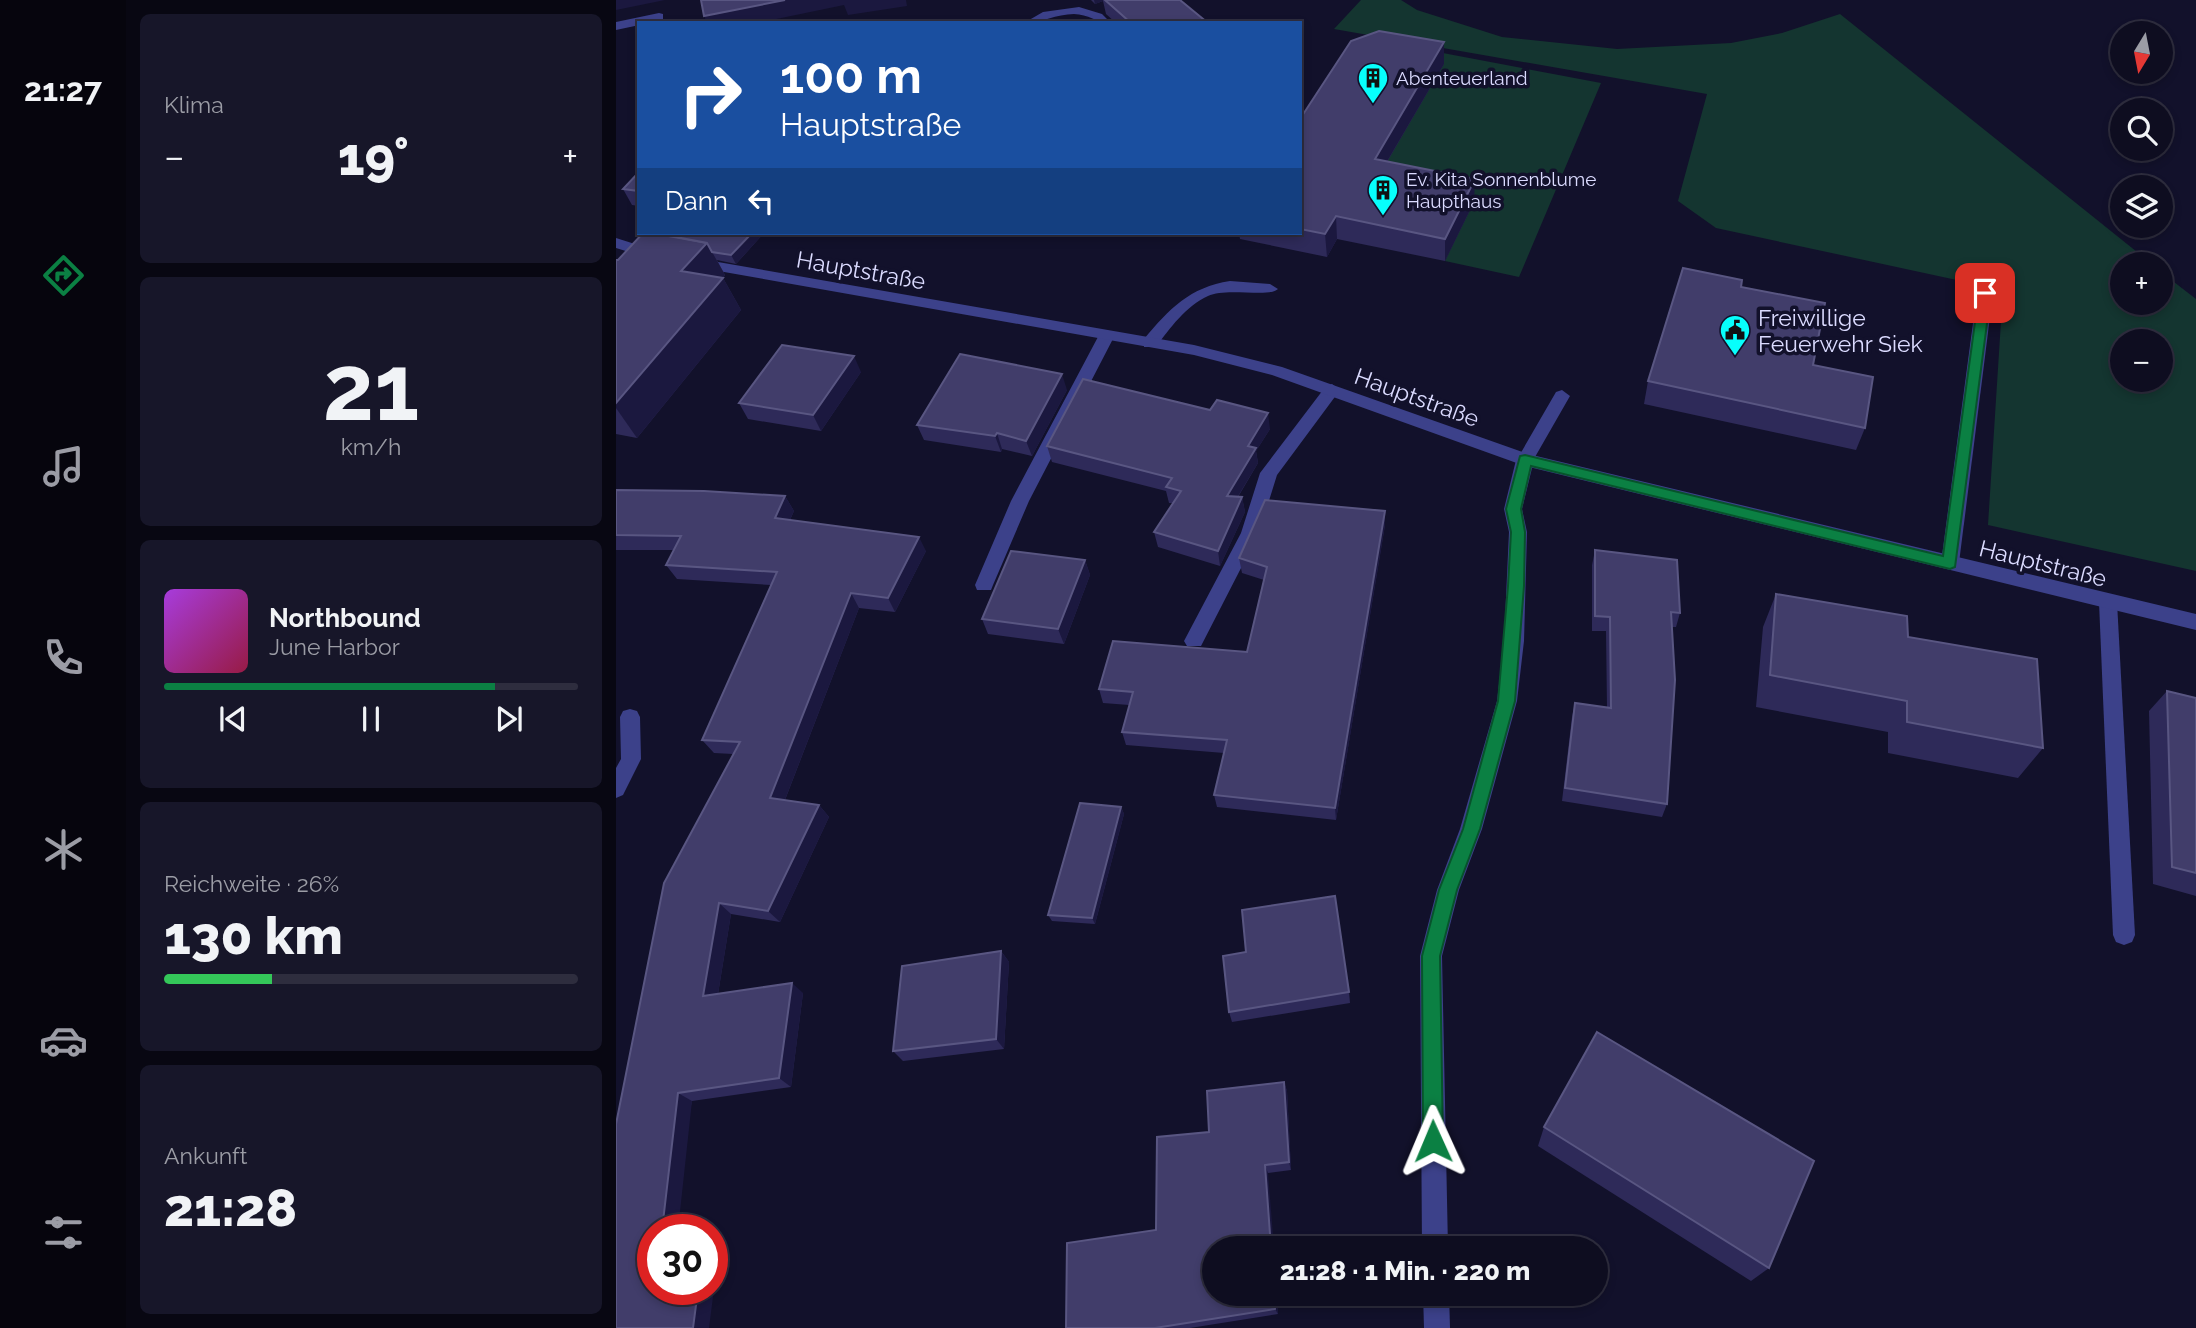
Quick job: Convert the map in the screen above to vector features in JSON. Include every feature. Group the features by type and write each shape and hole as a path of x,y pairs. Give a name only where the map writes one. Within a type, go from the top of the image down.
{"street":[{"path":"1036,21 1063,11 1091,13 1112,4"},
{"path":"1091,13 1102,21"},
{"path":"643,21 659,18"},
{"path":"616,26 637,22"},
{"name":"Hauptstraße","path":"616,243 675,260 1150,342 1276,371 1525,460 2196,622"},
{"path":"1150,342 1179,305 1207,287 1240,283 1270,289"},
{"path":"1950,563 1985,293"},
{"path":"984,585 1020,501 1107,335"},
{"path":"1194,641 1250,533 1269,473 1332,390"},
{"path":"1435,1236 1431,956 1448,890 1471,829 1507,701 1514,641 1517,573 1518,532 1513,509 1525,460 1562,396"},
{"path":"2108,602 2124,935"},
{"path":"616,789 631,759 629,717"},
{"path":"1436,1306 1437,1328"}],"green space":[{"path":"1361,0 1401,0 1417,10 1502,37 1617,49 1731,43 1782,33 1840,14 2110,230 2110,238 2120,238 2137,252 2110,252 2110,315 2173,315 2173,281 2196,299 2196,571 1988,525 2003,290 1716,228 1678,201 1707,94 1334,29"},
{"path":"1390,43 1601,83 1519,277 1445,261 1473,202 1375,182 1443,65 1380,54"}],"building":[{"path":"701,0 785,0 704,16"},
{"path":"1105,0 1180,0 1206,21 1129,21"},
{"path":"1379,31 1444,42 1375,159 1475,179 1445,239 1336,216 1325,234 1302,229 1302,116 1351,41"},
{"path":"637,174 637,191 623,189"},
{"path":"641,235 663,235 707,243 681,271 723,278 616,403 616,260"},
{"path":"750,235 731,255 712,252 707,243 676,237"},
{"name":"Freiwillige Feuerwehr Siek","path":"1683,268 1742,280 1741,287 1825,303 1813,365 1873,377 1865,428 1648,381"},
{"path":"782,345 854,356 813,415 739,403"},
{"path":"960,354 1062,374 1026,441 997,433 995,436 917,425"},
{"path":"1083,379 1210,410 1217,400 1268,413 1248,446 1256,448 1227,496 1242,497 1218,551 1154,532 1181,491 1166,487 1172,478 1047,446"},
{"path":"616,490 704,491 785,496 775,518 919,537 888,598 851,593 770,798 819,805 768,911 719,903 703,996 792,983 779,1078 678,1093 664,1214 637,1214 637,1305 696,1305 693,1328 616,1328 616,1124 664,883 740,742 702,740 777,572 666,565 681,536 616,535"},
{"path":"1265,500 1385,511 1335,808 1214,795 1227,740 1122,732 1133,692 1099,689 1113,641 1247,652 1267,567 1239,558"},
{"path":"1595,550 1677,560 1680,613 1671,612 1675,680 1667,804 1565,788 1575,703 1611,708 1610,617 1595,616"},
{"path":"1011,551 1085,560 1058,629 982,619"},
{"path":"1776,594 1907,616 1908,637 2037,659 2043,748 1907,722 1907,701 1770,675"},
{"path":"2167,691 2196,698 2196,873 2172,867"},
{"path":"1080,803 1121,807 1092,918 1048,915"},
{"path":"1335,896 1349,992 1229,1012 1223,956 1246,952 1242,910"},
{"path":"1001,951 996,1039 893,1051 902,966"},
{"path":"1597,1032 1814,1161 1769,1268 1544,1127"},
{"path":"1284,1082 1289,1162 1265,1165 1270,1236 1202,1236 1202,1306 1275,1306 1275,1309 1155,1328 1066,1328 1067,1243 1156,1230 1157,1137 1209,1132 1207,1091"}],"place":[{"name":"Abenteuerland","path":"1373,105"},
{"name":"Ev. Kita Sonnenblume Haupthaus","path":"1383,217"},
{"name":"Freiwillige Feuerwehr Siek","path":"1735,357"}],"route":[{"path":"1433,1141 1431,956 1448,890 1471,829 1507,701 1514,641 1518,532 1513,509 1525,460 1950,563 1985,293"}]}
